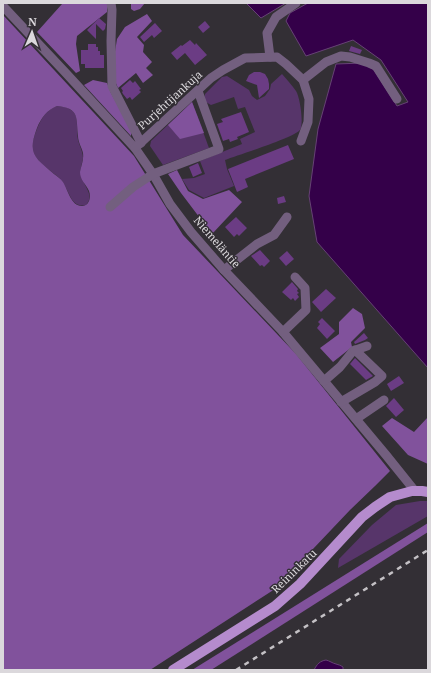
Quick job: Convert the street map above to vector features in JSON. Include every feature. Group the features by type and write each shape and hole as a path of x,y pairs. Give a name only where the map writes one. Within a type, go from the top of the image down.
{"main road":[{"name":"Reininkatu","path":"173,670 275,606 300,584 362,517 390,497 415,491 428,492"}],"street":[{"path":"111,3 112,86 138,146"},
{"path":"296,3 276,17 267,34 270,57 277,57 303,80 309,99 308,122 301,141"},
{"name":"Niemeläntie","path":"3,6 64,71 138,146 152,174 170,204 191,232 224,270 283,332 415,491"},
{"path":"303,80 326,62 341,56 350,57 370,62 376,66 397,99"},
{"name":"Purjehtijankuja","path":"138,146 211,78 245,58 270,57"},
{"path":"110,207 133,187 152,174 220,149 198,91"},
{"path":"224,270 257,244 274,235 287,217"},
{"path":"283,332 306,310 305,288 295,277"},
{"path":"324,381 340,367 353,351 367,346"},
{"path":"341,402 375,382 382,376 355,350"},
{"path":"356,419 384,400"}],"shaded area":[{"path":"62,3 107,3 107,12 77,36 76,44 80,71 76,73 37,32"},
{"path":"131,3 145,3 140,9 134,11 131,9"},
{"path":"246,3 286,3 261,18"},
{"path":"308,3 428,3 428,368 317,242 309,196 318,129 336,64 363,63 374,70 397,106 408,102 381,60 353,40 306,56 286,21 290,13"},
{"path":"147,14 152,21 137,37 144,45 143,52 152,62 146,68 153,75 143,83 136,73 118,88 115,81 114,58 117,39 125,27"},
{"path":"3,15 134,156 183,235 296,354 390,471 350,510 275,589 150,670 3,670","holes":["57,106 70,109 77,119 78,138 83,153 80,175 90,195 89,202 83,206 79,206 73,201 62,181 42,164 33,150 34,137 42,118 53,108"]},
{"path":"282,74 297,94 302,117 300,130 277,142 225,160 234,186 204,198 189,190 182,179 194,178 205,174 200,161 242,144 240,139 255,132 245,107 238,109 234,97 211,105 204,101 205,94 222,77 227,76 249,90 252,96 257,100 265,96 270,89 271,84"},
{"path":"93,80 107,83 131,130 131,136 84,85"},
{"path":"192,102 209,148 163,165 150,146 151,141"},
{"path":"192,102 204,133 180,139 168,125"},
{"path":"57,106 65,107 71,110 76,117 78,140 83,156 81,174 90,197 86,205 77,204 74,202 61,180 37,159 34,154 34,137 40,122 47,112"},
{"path":"177,170 188,191 203,199 229,190 242,202 212,234 168,174"},
{"path":"353,308 362,314 365,328 351,342 352,347 333,362 320,348 339,334 339,322"},
{"path":"428,417 428,464 408,455 382,426 392,418 414,432"},
{"path":"428,501 428,516 338,568 339,559 372,525 396,505"},
{"path":"428,523 428,532 211,670 192,670"},
{"path":"326,660 342,666 343,670 314,670 319,663"}],"building":[{"path":"99,18 106,24 103,31 96,24 96,39 87,30"},
{"path":"205,21 210,27 203,33 198,27"},
{"path":"155,23 162,31 154,38 152,35 144,42 140,37"},
{"path":"190,40 195,45 196,43 207,55 195,65 185,53 177,60 171,53"},
{"path":"88,44 96,44 98,51 100,51 100,55 104,55 104,68 85,68 85,64 81,64 81,50 88,50"},
{"path":"351,46 362,50 360,54 349,51"},
{"path":"254,72 265,74 269,84 269,89 259,98 257,85 246,81 249,75"},
{"path":"130,80 133,83 135,81 141,89 139,90 141,92 132,100 130,97 127,99 121,88"},
{"path":"241,112 249,132 230,142 229,139 223,141 217,124 223,122 221,119"},
{"path":"288,145 294,159 245,179 248,187 237,192 228,169"},
{"path":"198,163 202,173 193,177 189,167"},
{"path":"284,196 286,202 278,204 277,198"},
{"path":"236,217 247,228 239,236 237,234 234,237 225,227"},
{"path":"260,250 270,261 264,267 262,265 260,266 251,256"},
{"path":"287,251 294,259 286,266 279,258"},
{"path":"292,282 298,289 297,291 299,293 297,294 299,297 295,301 293,298 291,300 282,292"},
{"path":"326,289 336,298 321,312 312,302"},
{"path":"322,318 335,331 327,339 317,328 320,324 318,322"},
{"path":"364,333 368,338 355,344 354,342"},
{"path":"355,358 373,376 366,380 350,364"},
{"path":"399,376 404,383 391,391 387,384"},
{"path":"394,398 404,410 396,417 386,406"}],"railway":[{"path":"236,670 428,550"}]}
